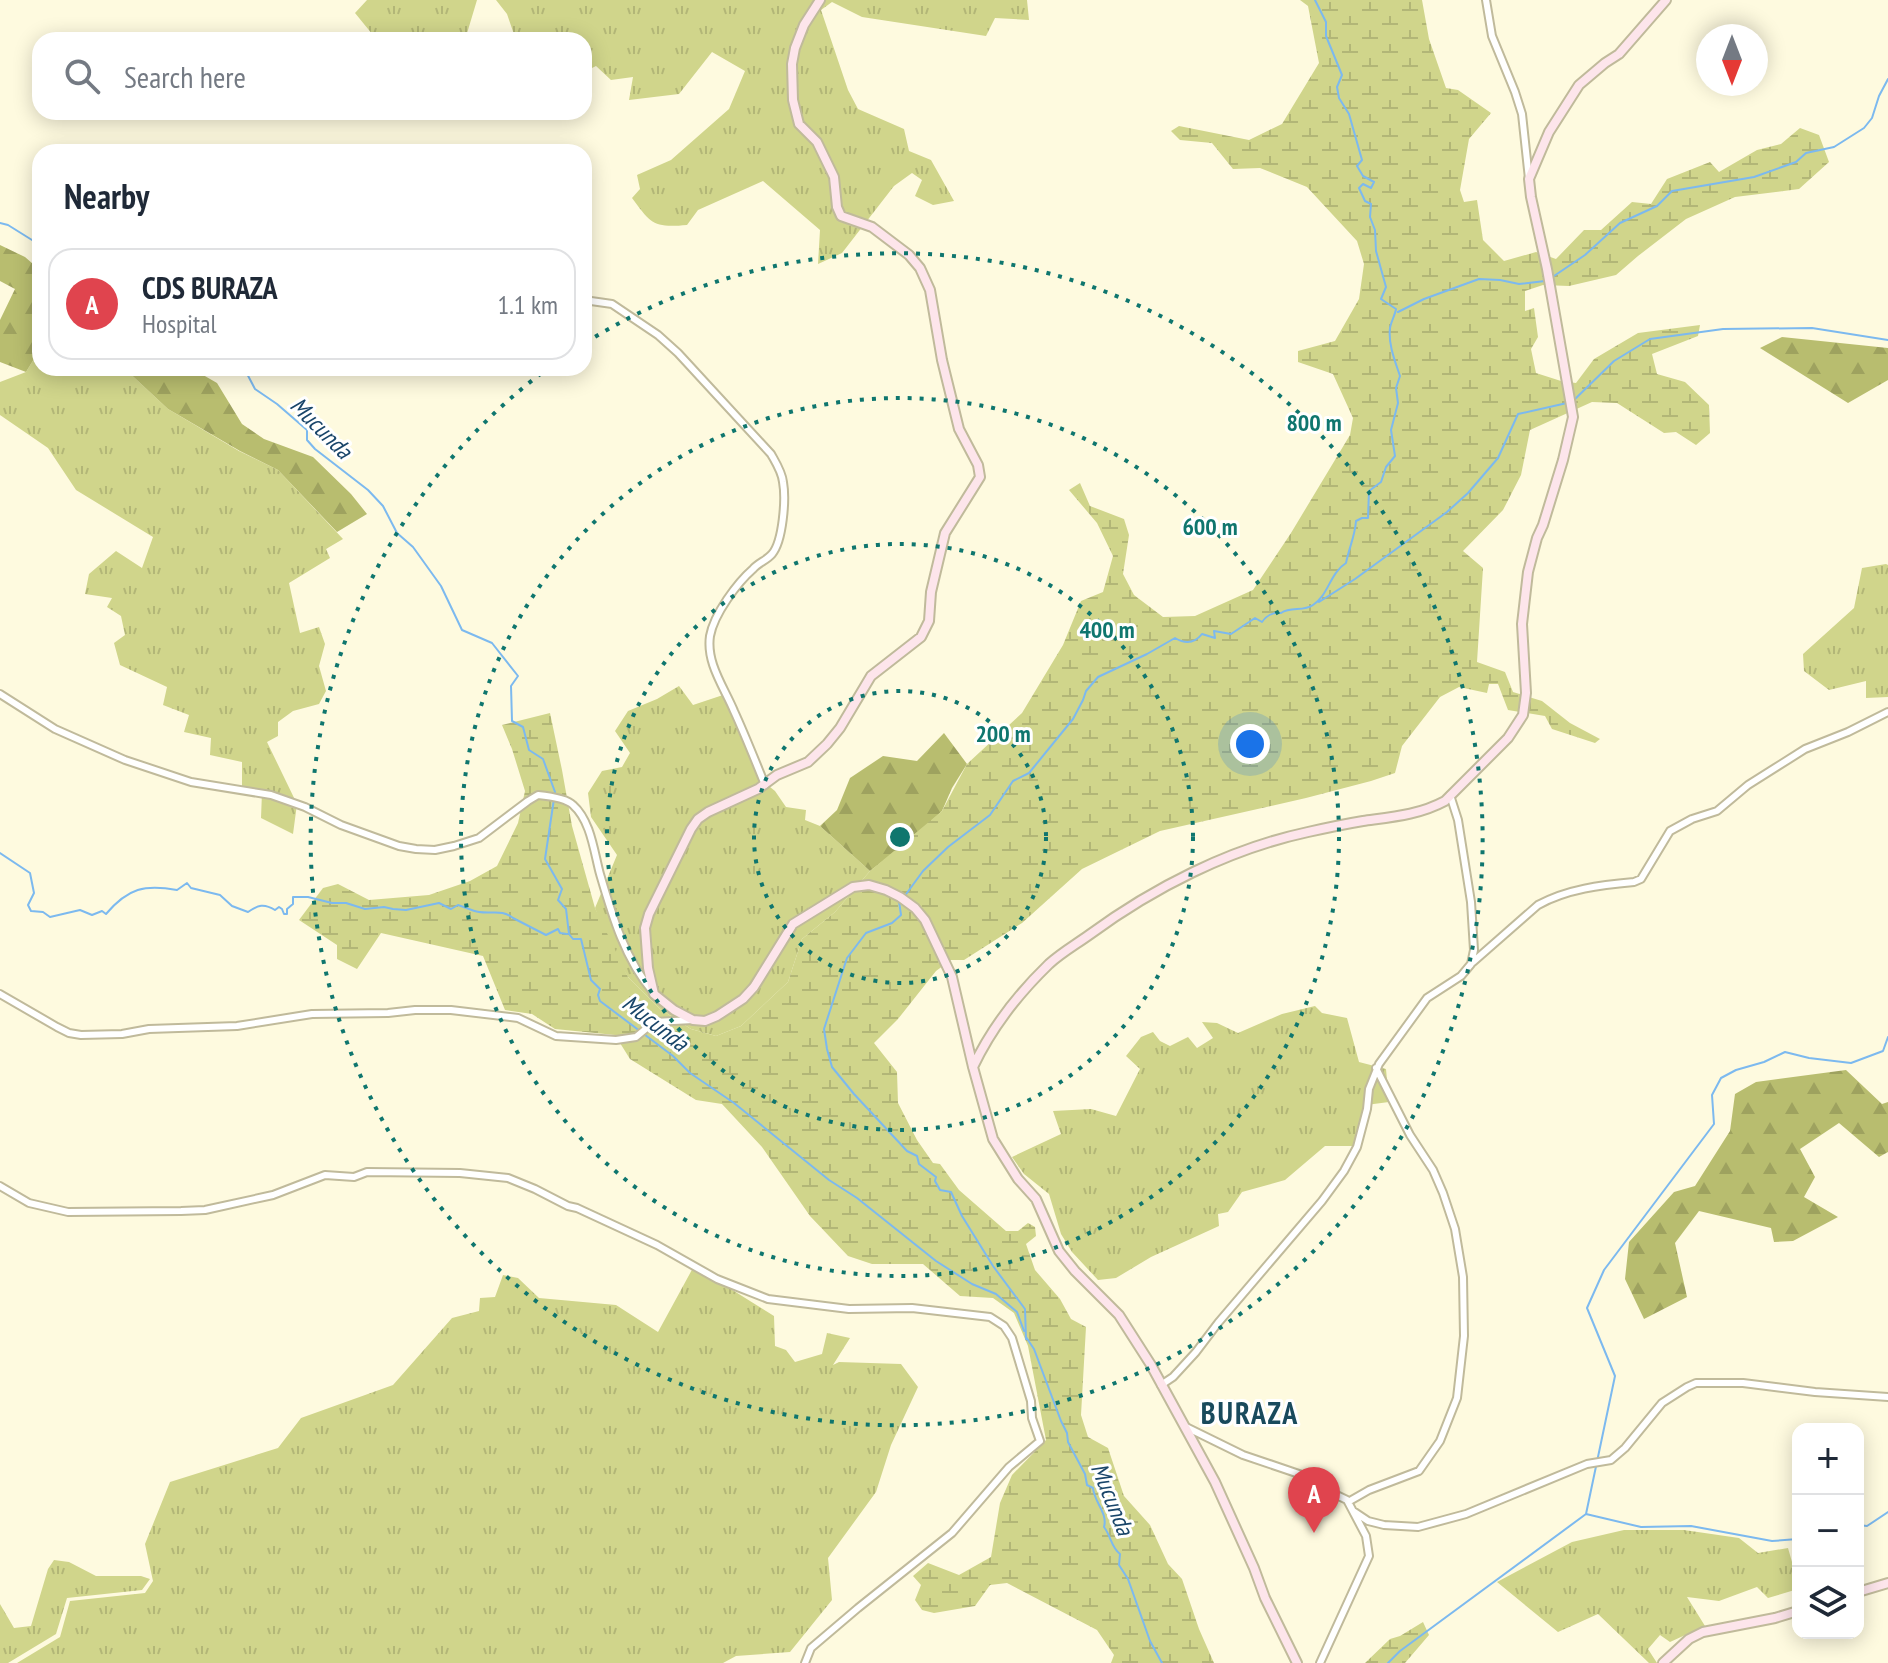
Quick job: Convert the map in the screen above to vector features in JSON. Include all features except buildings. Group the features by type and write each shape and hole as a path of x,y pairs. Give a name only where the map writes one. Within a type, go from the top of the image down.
{"main road":[{"path":"820,0 804,25 795,48 792,88 797,120 817,142 834,177 841,216 872,227 909,255 920,268 930,290 942,360 959,429 978,465 980,477 945,533 925,632 871,676 848,717 808,762 708,812 691,829 645,925 648,968 654,994 693,1020 708,1020 743,999 754,987 793,924 853,887 869,885 902,898 915,908 925,920 950,972 990,1131 1002,1155 1039,1203 1059,1251 1119,1315 1186,1427 1230,1512 1265,1598 1297,1663"},
{"path":"973,1067 1002,1019 1048,966 1137,902 1177,880 1247,849 1307,832 1417,812 1445,801 1508,738 1523,715 1526,693 1522,624 1528,572 1573,417 1529,179 1549,132 1575,91 1590,75 1619,54 1666,0"},
{"path":"1864,1590 1888,1583"},
{"path":"1663,1663 1689,1639 1703,1632 1792,1613"}],"street":[{"path":"1486,0 1492,36 1522,114 1529,179"},
{"path":"592,301 612,304 658,335 771,454 781,473 784,493 778,544 773,553 750,571 736,588 710,635 717,677 765,785"},
{"path":"0,694 55,729 125,760 191,782 286,799 341,825 407,848 435,850 467,843 479,838 538,795 572,803 589,834 613,917 643,981 654,994"},
{"path":"1161,1385 1173,1377 1196,1352 1306,1222 1344,1171 1357,1147 1376,1068 1427,998 1461,976 1538,905 1574,891 1638,881 1670,831 1692,819 1717,811 1748,785 1805,749 1888,712"},
{"path":"1450,795 1458,820 1471,902 1474,950 1471,964"},
{"path":"0,994 57,1027 81,1035 240,1026 312,1014 438,1009 518,1018 552,1035 616,1040 642,1033 654,1022 693,1020"},
{"path":"1348,1502 1369,1490 1419,1471 1440,1441 1457,1398 1464,1336 1463,1277 1455,1229 1433,1170 1410,1135 1376,1068"},
{"path":"0,1186 29,1203 47,1208 68,1212 122,1212 205,1210 273,1195 325,1175 354,1177 367,1172 460,1173 508,1178 657,1245 717,1279 768,1299 849,1309 912,1308 990,1317 1004,1326 1012,1338 1040,1441 1009,1467 952,1533 811,1648 805,1663"},
{"path":"1353,1511 1368,1521 1384,1525 1418,1527 1466,1514 1587,1464 1611,1460 1625,1448 1662,1403 1696,1383 1743,1383 1888,1397"},
{"path":"1186,1427 1243,1455 1302,1475 1348,1502 1368,1542 1369,1556 1320,1663"}],"green space":[{"path":"367,0 477,0 467,32 370,32 355,13"},
{"path":"496,0 1027,0 1029,20 995,18 986,36 862,17 832,2 821,10 848,90 858,109 904,129 909,151 931,160 954,201 933,205 915,196 922,180 912,173 894,186 842,253 818,264 820,230 763,181 698,210 687,225 660,225 649,219 632,198 640,189 637,175 671,160 729,109 745,71 712,52 679,94 629,100 633,77 611,80 596,66 592,68 592,32 513,32 507,14"},
{"path":"1300,0 1422,0 1429,39 1446,88 1458,90 1491,113 1469,139 1460,190 1464,202 1477,200 1483,240 1504,261 1536,252 1556,259 1584,230 1601,230 1632,202 1651,204 1667,179 1710,162 1719,172 1757,150 1781,144 1800,128 1819,135 1829,162 1799,189 1735,197 1686,219 1616,275 1569,286 1543,285 1525,291 1525,311 1534,308 1538,337 1531,349 1536,373 1561,381 1576,383 1594,359 1638,333 1700,325 1698,336 1652,354 1657,374 1685,382 1709,405 1710,433 1696,445 1676,432 1664,433 1617,403 1592,402 1530,430 1521,475 1503,510 1463,551 1483,568 1477,662 1505,672 1513,692 1542,701 1570,723 1600,739 1595,743 1552,729 1545,716 1508,710 1498,684 1489,684 1487,693 1459,687 1440,697 1402,746 1395,773 1306,798 1160,831 1082,869 1022,923 964,960 951,960 936,971 898,1019 874,1043 897,1072 898,1103 933,1163 940,1164 959,1190 1006,1231 1018,1231 1028,1223 1035,1227 1036,1236 1026,1244 1035,1270 1060,1299 1071,1319 1086,1327 1081,1415 1088,1437 1108,1448 1124,1496 1150,1525 1168,1564 1182,1579 1214,1663 1111,1663 1114,1655 1097,1630 1007,1583 990,1585 975,1606 934,1613 922,1610 915,1600 921,1585 913,1576 928,1563 959,1575 991,1557 1000,1503 1012,1475 1046,1440 1028,1346 1014,1313 993,1298 960,1296 923,1264 872,1264 848,1256 810,1216 762,1147 722,1104 696,1100 630,1059 615,1035 555,1029 532,1014 505,1010 483,956 381,933 357,969 337,959 337,945 299,920 323,888 338,884 369,900 429,895 470,881 497,866 518,823 525,791 502,725 550,713 572,826 595,908 628,977 660,1009 691,1029 716,1036 741,1026 788,982 802,939 835,912 870,871 942,811 967,764 1022,713 1063,645 1081,601 1103,592 1113,556 1097,523 1069,490 1080,483 1090,506 1124,519 1129,535 1123,574 1134,595 1163,617 1195,616 1253,590 1350,435 1353,418 1333,374 1298,362 1298,351 1335,341 1359,299 1364,264 1357,241 1307,187 1260,168 1233,169 1212,143 1180,140 1171,131 1179,126 1249,140 1282,124 1319,63 1308,6"},
{"path":"0,245 32,263 32,362 26,372 0,362 0,320 15,289 0,281"},
{"path":"1782,337 1888,348 1888,380 1848,403 1760,348"},
{"path":"32,362 32,376 133,376 168,409 278,470 343,539 326,549 330,558 289,583 300,633 319,627 325,644 319,666 326,691 319,704 293,711 278,722 278,736 267,742 297,804 293,834 261,818 262,792 242,789 242,762 210,755 211,738 184,732 189,715 163,705 167,687 120,665 114,643 125,635 121,616 107,607 112,598 85,594 89,574 116,551 142,568 153,537 76,490 48,448 0,415 0,382 26,372"},
{"path":"133,376 205,376 217,383 242,424 264,439 313,457 367,514 337,532 278,470 168,409"},
{"path":"1886,564 1888,697 1866,698 1866,681 1829,690 1804,671 1803,654 1854,608 1862,568"},
{"path":"679,686 693,705 723,695 765,783 786,807 806,810 805,820 820,826 870,871 835,912 802,939 788,982 741,1026 716,1036 691,1029 660,1009 628,977 607,940 595,908 617,855 591,817 588,793 602,771 622,767 630,753 615,731 628,711"},
{"path":"944,733 967,764 942,811 870,871 820,826 837,810 850,778 883,756 917,761"},
{"path":"1315,1006 1322,1013 1347,1018 1359,1062 1386,1069 1389,1102 1366,1105 1353,1146 1325,1146 1285,1180 1242,1192 1228,1212 1218,1214 1219,1226 1151,1257 1116,1278 1098,1280 1072,1252 1061,1234 1049,1194 1024,1174 1012,1157 1061,1134 1053,1111 1091,1109 1116,1116 1140,1069 1126,1056 1141,1037 1153,1032 1160,1041 1170,1046 1188,1037 1197,1048 1213,1038 1202,1022 1217,1023 1238,1033 1282,1014"},
{"path":"1846,1070 1882,1104 1888,1102 1888,1152 1879,1157 1839,1123 1800,1149 1815,1177 1804,1197 1838,1217 1793,1241 1774,1242 1771,1228 1699,1211 1675,1243 1687,1297 1644,1319 1625,1279 1629,1242 1674,1192 1695,1186 1730,1131 1735,1094 1756,1082"},
{"path":"694,1266 774,1316 775,1346 786,1350 795,1362 822,1354 827,1333 850,1338 833,1365 839,1362 901,1364 918,1387 891,1445 876,1492 828,1558 832,1600 790,1652 736,1656 723,1663 17,1663 60,1637 70,1601 145,1593 153,1581 145,1544 170,1482 278,1448 301,1418 393,1385 452,1318 479,1311 480,1298 495,1297 503,1275 518,1278 539,1298 616,1305 658,1332"},
{"path":"1624,1530 1684,1530 1739,1538 1758,1553 1788,1548 1792,1562 1792,1591 1768,1598 1757,1587 1719,1601 1687,1597 1705,1626 1670,1642 1660,1635 1648,1649 1657,1663 1649,1663 1598,1614 1558,1632 1497,1582 1572,1542"},
{"path":"54,1560 69,1562 96,1576 141,1576 150,1579 142,1590 67,1598 56,1634 8,1663 0,1663 0,1604 14,1628 31,1626 48,1569"},
{"path":"1423,1622 1429,1635 1405,1663 1365,1663 1390,1639"}],"waterway":[{"path":"904,897 923,871 948,847 990,815 1013,781 1029,773 1073,719 1086,691 1098,677 1175,638 1186,642 1196,640 1202,634 1215,638 1214,631 1231,634 1255,618 1262,622 1273,614 1313,605 1346,563 1356,521 1368,518 1369,491 1381,482 1386,467 1395,456 1391,430 1398,403 1396,388 1400,376 1390,334 1396,309 1381,299 1386,287 1376,251 1371,204 1365,201 1359,188 1363,184 1371,188 1374,182 1363,176 1357,166 1362,160 1349,114 1339,98 1337,87 1342,75 1326,36 1326,22 1315,0"},
{"path":"1551,278 1585,255 1620,223 1657,206 1672,191 1754,177 1796,162 1806,153 1834,147 1864,128 1872,118 1888,79"},
{"name":"Mucunda","path":"0,223 32,240"},
{"path":"1398,312 1479,279 1519,284 1545,281"},
{"path":"1573,401 1614,361 1650,339 1723,329 1812,328 1888,340"},
{"name":"Mucunda","path":"248,376 255,389 307,430 307,440 315,449 368,490 383,506 397,533 413,547 441,586 462,630 492,643 518,676 511,686 512,721 523,727 529,750 543,759 555,792 545,859 562,889 558,900 566,909 569,934 573,939 581,939 591,980 600,989 600,1001 936,1261 972,1284 996,1294 1017,1312 1024,1331"},
{"path":"1319,602 1447,512 1468,493 1498,458 1518,414 1567,403"},
{"path":"0,853 30,873 34,893 28,905 31,911 43,912 50,917 80,910 92,915 102,911 106,914 130,893 146,888 177,890 187,883 191,888 220,895 232,906 248,912 264,906 275,910 279,907 287,914 293,897 346,903 365,909 384,907 406,910 439,903 451,909 458,905 479,912 505,914 546,935 558,929 560,933 567,934"},
{"path":"899,901 901,915 892,923 866,933 847,958 824,1029 832,1067 907,1151 917,1156 919,1164 936,1177 940,1190 951,1192 993,1266 1025,1309 1026,1339"},
{"path":"1388,1663 1586,1514 1615,1376 1587,1308 1604,1270 1714,1124 1712,1095 1721,1078 1785,1052 1851,1063 1883,1051 1888,1037"},
{"name":"Mucunda","path":"1026,1337 1034,1349 1087,1485 1093,1488 1104,1517 1104,1527 1120,1554 1119,1565 1128,1579 1150,1641 1162,1663"},
{"path":"1864,1526 1888,1512"},
{"path":"1586,1514 1641,1527 1691,1526 1772,1541 1792,1539"}],"place":[{"name":"CDS BURAZA","path":"1314,1533"}],"district":[{"name":"BURAZA","path":"1250,1414"}]}
